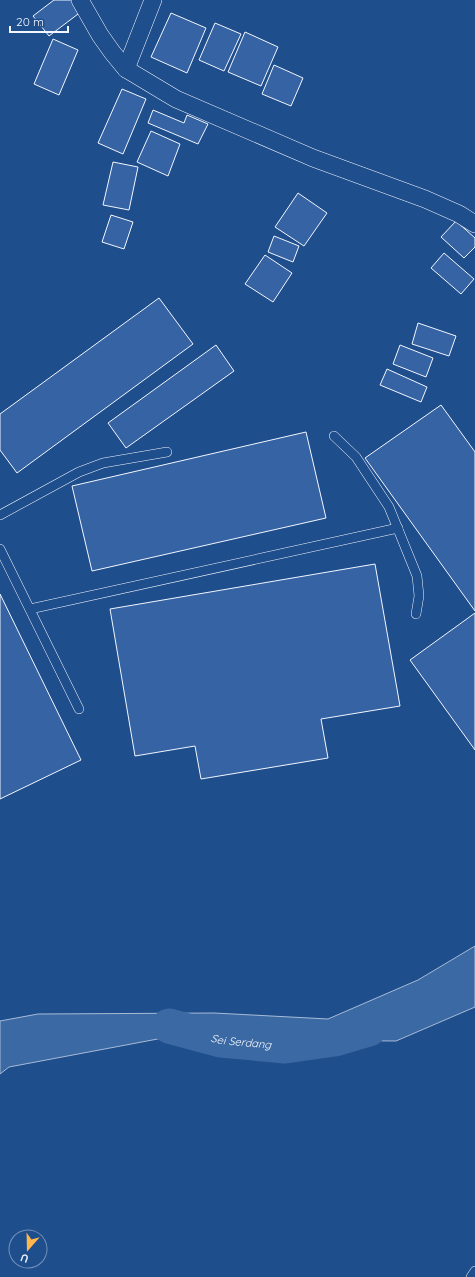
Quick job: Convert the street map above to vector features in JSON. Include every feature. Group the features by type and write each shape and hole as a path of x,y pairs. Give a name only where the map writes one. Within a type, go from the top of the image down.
{"street":[{"path":"80,0 100,36 126,69 176,99 313,158 426,199 459,214 475,224"},
{"path":"126,69 153,0"}],"lane":[{"path":"334,436 356,457 389,507 417,576 419,596 416,614"},
{"path":"0,515 79,472 103,462 167,452"},
{"path":"30,609 398,528"},
{"path":"0,549 79,709"},
{"path":"471,1277 475,1271"}],"water":[{"path":"475,946 475,1007 396,1041 163,1038 9,1067 0,1074 0,1021 38,1014 214,1013 328,1019 418,980"}],"building":[{"path":"54,0 74,0 82,11 49,36 33,16"},
{"path":"171,13 206,28 187,73 151,57"},
{"path":"215,23 241,34 224,71 199,60"},
{"path":"245,32 278,47 261,86 228,72"},
{"path":"53,39 78,50 59,95 34,84"},
{"path":"274,65 303,78 291,106 262,94"},
{"path":"122,89 146,99 123,154 98,143"},
{"path":"153,110 184,123 187,115 208,124 198,144 148,123"},
{"path":"151,131 180,144 168,176 137,162"},
{"path":"113,162 138,167 129,210 103,205"},
{"path":"298,193 327,213 304,246 275,227"},
{"path":"111,215 133,222 124,249 102,242"},
{"path":"456,221 475,238 475,247 464,258 441,237"},
{"path":"274,236 299,246 293,262 268,252"},
{"path":"444,253 474,279 461,294 431,268"},
{"path":"265,255 292,273 273,302 245,284"},
{"path":"159,298 193,344 17,473 0,450 0,414"},
{"path":"418,323 456,336 449,356 412,344"},
{"path":"216,345 234,371 126,448 108,423"},
{"path":"400,345 433,358 426,377 393,364"},
{"path":"387,369 427,387 421,402 380,385"},
{"path":"441,405 475,452 475,611 365,458"},
{"path":"306,432 326,518 92,571 72,486"},
{"path":"375,564 400,706 321,719 328,758 201,779 195,746 135,756 110,609"},
{"path":"0,594 81,760 0,799"},
{"path":"475,613 475,750 410,660"}],"waterway":[{"name":"Sei Serdang","path":"169,1026 221,1040 285,1046 335,1039 369,1029"}]}
